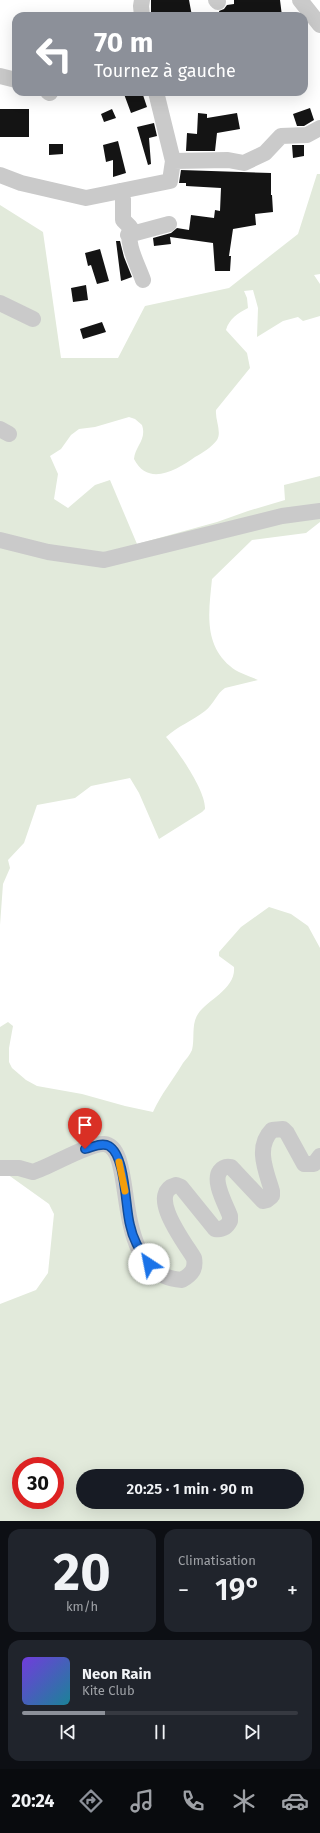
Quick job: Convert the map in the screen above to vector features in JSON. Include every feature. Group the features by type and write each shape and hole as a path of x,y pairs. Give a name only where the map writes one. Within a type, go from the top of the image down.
{"street":[{"path":"142,0 142,12"},
{"path":"309,4 320,25"},
{"path":"0,76 12,79"},
{"path":"0,176 21,183 86,198 170,181 173,161 157,96"},
{"path":"173,161 228,160 244,163 265,153 281,136 307,134 320,128"},
{"path":"120,191 123,199 123,220 130,227 128,235 130,244 143,280"},
{"path":"128,235 169,224"},
{"path":"0,303 33,319"},
{"path":"0,540 48,552 104,560 282,516 320,512"},
{"path":"0,1168 19,1168 33,1172 85,1149 102,1144 108,1145 114,1150 121,1166 130,1226 141,1253 155,1270 167,1277 182,1280 193,1272 195,1266 194,1258 166,1210 164,1195 167,1190 176,1185 181,1187 215,1229 219,1230 224,1228 230,1221 230,1216 217,1183 218,1173 223,1168 227,1166 231,1167 263,1201 272,1196 263,1158 265,1140 272,1130 283,1129 287,1133 304,1164 314,1164 320,1156"}],"green space":[{"path":"317,174 320,174 320,274 314,275 320,284 320,316 303,321 298,317 283,321 257,337 258,308 253,290 244,291 247,298 248,308 234,317 227,326 226,330 247,353 250,368 216,410 219,433 215,443 204,452 171,471 155,474 147,472 140,467 134,459 136,450 143,435 142,425 135,419 129,417 95,427 79,429 71,435 61,449 50,456 58,474 54,499 68,508 95,485 110,480 137,544 217,522 285,500 284,485 320,476 320,522 306,533 252,540 212,579 209,614 215,647 221,657 230,666 258,680 225,688 205,711 166,737 184,761 196,782 204,801 205,809 159,839 139,793 130,778 91,786 75,798 37,805 24,843 8,860 10,868 3,884 0,925 0,205 43,232 61,358 118,358 145,306 229,288 298,234"},
{"path":"269,907 291,914 308,926 320,948 320,1521 0,1521 0,1304 36,1290 48,1273 54,1214 49,1204 7,1174 0,1174 0,1027 8,1022 13,1026 9,1048 9,1062 12,1068 26,1080 37,1086 82,1094 153,1112 163,1093 192,1050 194,1027 198,1014 231,982 234,967 219,956 219,952 241,927"}],"building":[{"path":"151,0 189,0 191,12 156,12 151,12"},
{"path":"234,0 280,0 282,12 219,12 227,5 234,4"},
{"path":"125,96 143,96 147,107 131,113"},
{"path":"310,108 314,120 304,126 297,126 293,114"},
{"path":"0,109 29,109 29,137 0,137"},
{"path":"112,109 116,118 104,122 101,114"},
{"path":"198,113 207,114 207,118 237,113 240,129 217,133 215,151 186,151 187,133 197,134"},
{"path":"154,123 157,136 149,138 151,164 148,165 137,127"},
{"path":"118,141 126,173 113,177 113,160 106,162 103,145"},
{"path":"49,144 63,144 63,154 49,155"},
{"path":"292,145 304,145 304,156 293,158"},
{"path":"181,170 271,173 273,212 255,214 256,225 233,229 229,256 231,256 230,271 215,271 213,243 170,237 171,244 154,246 153,238 171,233 177,228 189,230 191,215 214,218 215,210 220,211 221,188 186,186 186,183 179,183"},
{"path":"116,241 120,241 124,257 132,277 121,281"},
{"path":"100,249 109,281 97,284 91,265 88,266 85,253"},
{"path":"86,285 88,300 73,302 71,288"},
{"path":"102,322 106,332 83,339 80,329"}],"slow traffic":[{"path":"119,1162 125,1191"}],"route":[{"path":"85,1149 102,1144 108,1145 118,1156 124,1182 130,1226 141,1253 149,1264"}]}
